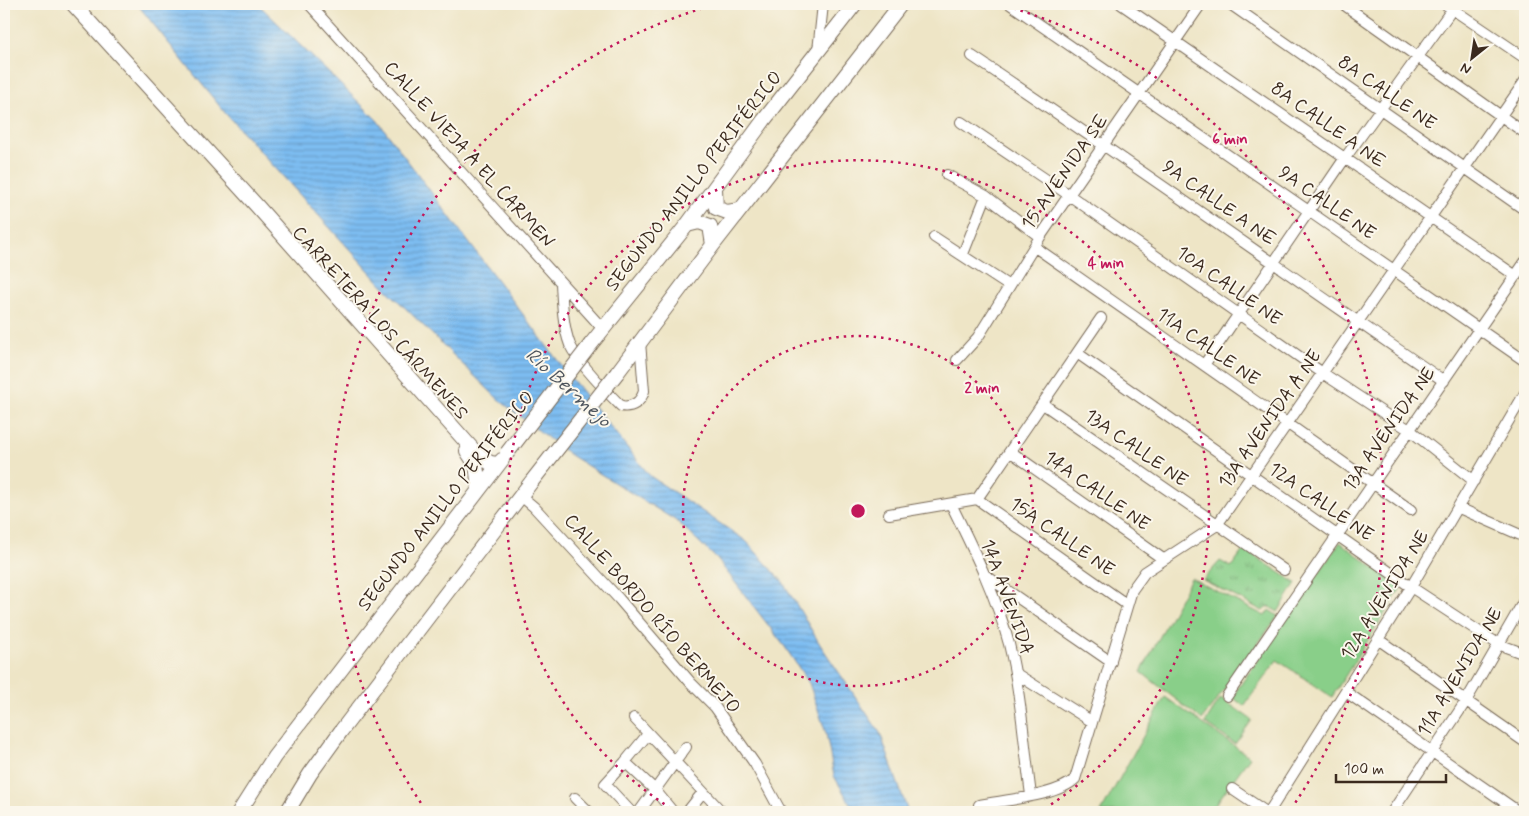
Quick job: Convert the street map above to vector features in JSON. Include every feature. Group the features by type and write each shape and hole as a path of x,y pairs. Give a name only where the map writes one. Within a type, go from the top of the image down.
{"main road":[{"name":"CARRETERA LOS CÁRMENES","path":"73,4 476,453 483,459 502,458"},
{"name":"SEGUNDO ANILLO PERIFÉRICO","path":"238,812 274,757 479,487 591,344 688,225 714,188 855,4"},
{"path":"287,812 310,774 341,731 617,373 713,245 901,4"},
{"path":"714,188 716,208 727,212 740,210"},
{"name":"CARRETERA LOS CÁRMENES","path":"241,190 272,229 472,456 476,465 479,487"},
{"path":"688,225 699,222 710,226 713,245"}],"street":[{"name":"CALLE VIEJA A EL CARMEN","path":"309,4 603,329"},
{"path":"818,51 823,4"},
{"name":"9A CALLE NE","path":"1010,4 1525,361"},
{"name":"8A CALLE A NE","path":"1121,4 1516,276"},
{"name":"15 AVENIDA SE","path":"957,360 978,337 1040,237 1201,4"},
{"name":"8A CALLE NE","path":"1230,4 1525,210"},
{"path":"1343,4 1525,133"},
{"path":"1204,365 1345,158 1418,57 1451,5 1525,58"},
{"name":"9A CALLE A NE","path":"972,56 1106,144 1273,264 1444,381"},
{"name":"13A AVENIDA A NE","path":"1031,795 1068,786 1075,779 1091,721 1111,662 1126,604 1132,590 1145,572 1216,525 1324,374 1357,322 1525,81"},
{"name":"10A CALLE NE","path":"961,122 1069,195 1324,374 1410,431 1474,481"},
{"path":"947,175 986,196 1040,237"},
{"path":"963,254 986,196"},
{"path":"934,237 963,254 986,273 1009,286"},
{"name":"11A CALLE NE","path":"1035,247 1411,510"},
{"name":"13A AVENIDA NE","path":"1227,696 1525,262"},
{"path":"561,283 570,344 574,353 607,393 621,406 636,403 642,398 644,391 640,342"},
{"path":"889,514 977,499 1101,318"},
{"name":"12A CALLE NE","path":"1077,353 1411,587 1498,644 1525,654"},
{"name":"12A AVENIDA NE","path":"1268,812 1379,640 1459,508 1525,393"},
{"name":"13A CALLE NE","path":"1043,404 1216,525 1284,570"},
{"name":"14A CALLE NE","path":"1011,452 1163,559"},
{"name":"CALLE BORDO RÍO BERMEJO","path":"521,496 534,507 619,599 691,683 715,706 755,764 781,812"},
{"name":"15A CALLE NE","path":"977,499 1126,604"},
{"name":"14A AVENIDA","path":"951,504 985,575 1008,643 1015,673 1031,795"},
{"path":"1459,508 1525,537"},
{"path":"985,575 1111,662"},
{"name":"11A AVENIDA NE","path":"1392,812 1466,701 1525,599"},
{"path":"1379,640 1525,742"},
{"path":"1015,673 1091,721"},
{"path":"1346,692 1519,812 1525,804"},
{"path":"634,718 722,812"},
{"path":"631,812 605,784 648,734"},
{"path":"639,812 686,747"},
{"path":"625,762 655,790 673,812"},
{"path":"1232,789 1268,812"},
{"path":"687,812 703,792"},
{"path":"979,805 1031,795"},
{"path":"575,798 589,812"}],"green space":[{"path":"1340,542 1401,588 1332,697 1277,660 1244,706 1232,697"},
{"path":"1244,549 1296,583 1278,612 1268,606 1263,611 1203,580 1220,561 1231,567"},
{"path":"1191,578 1265,616 1269,610 1278,616 1202,720 1141,672"},
{"path":"1165,697 1250,757 1210,812 1101,812"},
{"path":"1221,698 1252,720 1235,744 1205,723"}],"water":[{"name":"Río Bermejo","path":"137,4 258,4 377,120 564,369 650,476 746,541 783,582 821,646 880,733 908,812 855,812 834,776 826,733 809,683 785,647 717,559 678,522 570,455 498,399 383,286 226,114"}]}
